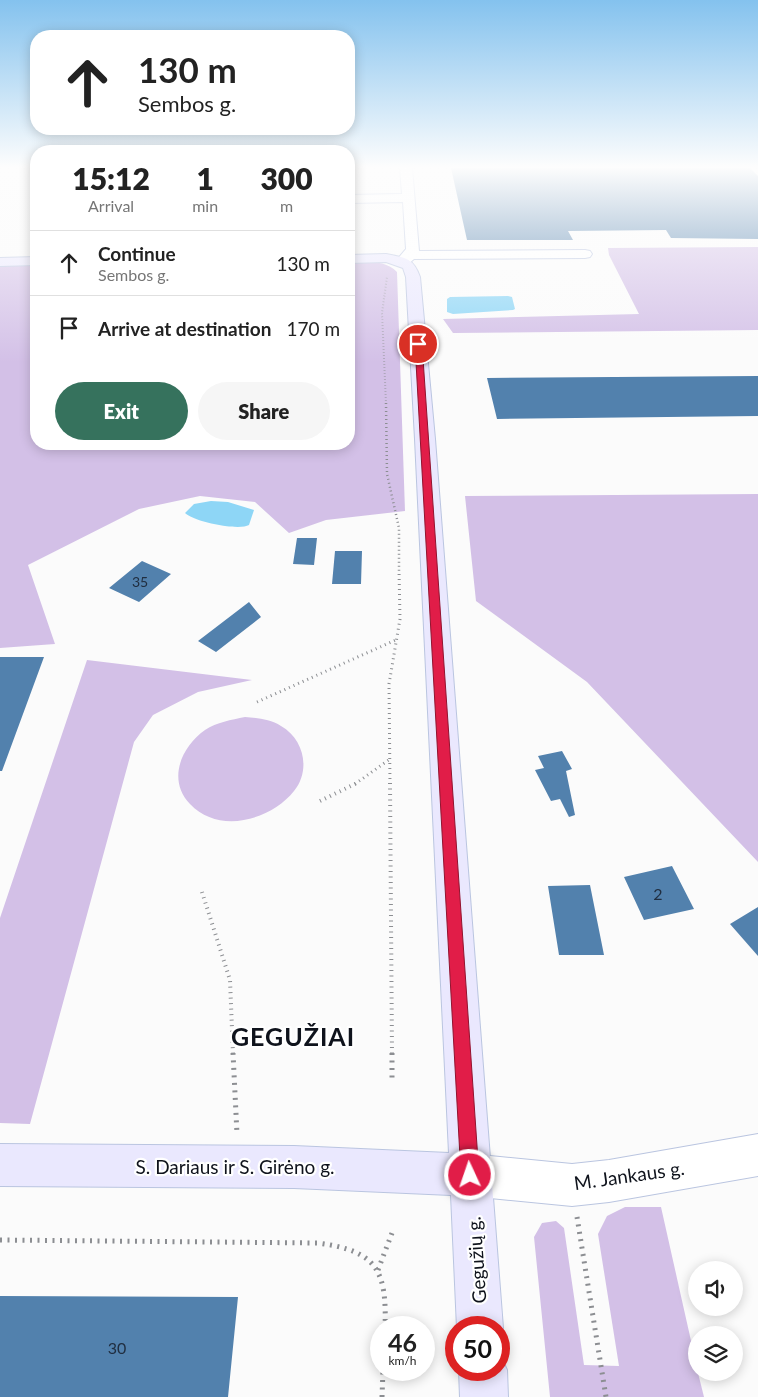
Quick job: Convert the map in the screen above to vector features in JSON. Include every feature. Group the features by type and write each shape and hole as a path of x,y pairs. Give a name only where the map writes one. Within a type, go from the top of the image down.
{"main road":[{"path":"355,259 399,258"},
{"name":"Gegužių g.","path":"399,258 412,270 414,287 437,624 479,1316"},
{"path":"0,262 30,262"},
{"name":"S. Dariaus ir S. Girėno g.","path":"0,1165 238,1165 392,1168 470,1175"},
{"path":"483,1381 484,1397"}],"street":[{"path":"399,258 413,249 411,233"},
{"path":"399,258 585,254"},
{"name":"M. Jankaus g.","path":"470,1175 572,1185 609,1181 758,1155"}],"path":[{"path":"392,1081 389,684 400,619 399,528 387,474 386,378 382,343 382,313 387,276 399,258"},
{"path":"257,702 398,639"},
{"path":"320,801 355,784 390,759"},
{"path":"202,892 230,980 238,1165"},
{"path":"572,1185 606,1397"},
{"path":"378,1270 392,1233"},
{"path":"0,1240 318,1244 342,1246 362,1253 378,1270 386,1298 385,1316"},
{"path":"382,1397 383,1381"}],"shaded area":[{"path":"758,247 758,330 453,333 443,319 639,314 609,255 608,248"},
{"path":"355,262 381,263 392,268 397,272 405,511 326,520 289,533 255,502 200,496 139,509 28,565 55,644 0,648 0,266 30,265 30,450 355,450"},
{"path":"758,494 758,862 587,682 476,601 465,496"},
{"path":"87,660 252,680 198,692 153,715 134,742 30,1124 0,1123 0,918"},
{"path":"245,717 259,718 272,722 289,732 300,747 303,765 302,774 294,791 272,810 244,820 215,819 202,814 183,795 178,775 180,764 189,745 205,730 219,723"},
{"path":"625,1207 661,1207 688,1327 688,1381 700,1381 704,1397 550,1397 534,1237 542,1223 556,1221 564,1228 584,1365 619,1366 598,1234 607,1216"}],"water":[{"path":"450,297 512,297 515,309 513,310 453,314 447,312 447,299"},
{"path":"211,501 228,502 254,510 249,525 236,527 217,525 197,520 185,513 194,504"}],"building":[{"path":"465,233 569,233 573,240 467,240"},
{"path":"668,233 758,233 758,239 671,238"},
{"path":"758,376 758,416 497,419 487,378"},
{"path":"297,538 317,538 314,565 293,564"},
{"path":"335,551 362,551 361,584 332,584"},
{"path":"142,561 171,574 139,602 109,588"},
{"path":"249,602 261,617 216,652 198,641"},
{"path":"0,657 44,657 2,771 0,771"},
{"path":"562,751 572,769 566,771 575,815 569,817 560,799 551,801 535,770 544,768 538,756"},
{"path":"672,866 694,909 644,920 624,877"},
{"path":"590,885 604,955 559,955 548,886"},
{"path":"758,907 758,956 730,924"},
{"path":"0,1296 238,1297 228,1397 0,1397"}],"district":[{"name":"GEGUŽIAI","path":"293,1036"}],"route":[{"path":"418,344 470,1175"}]}
